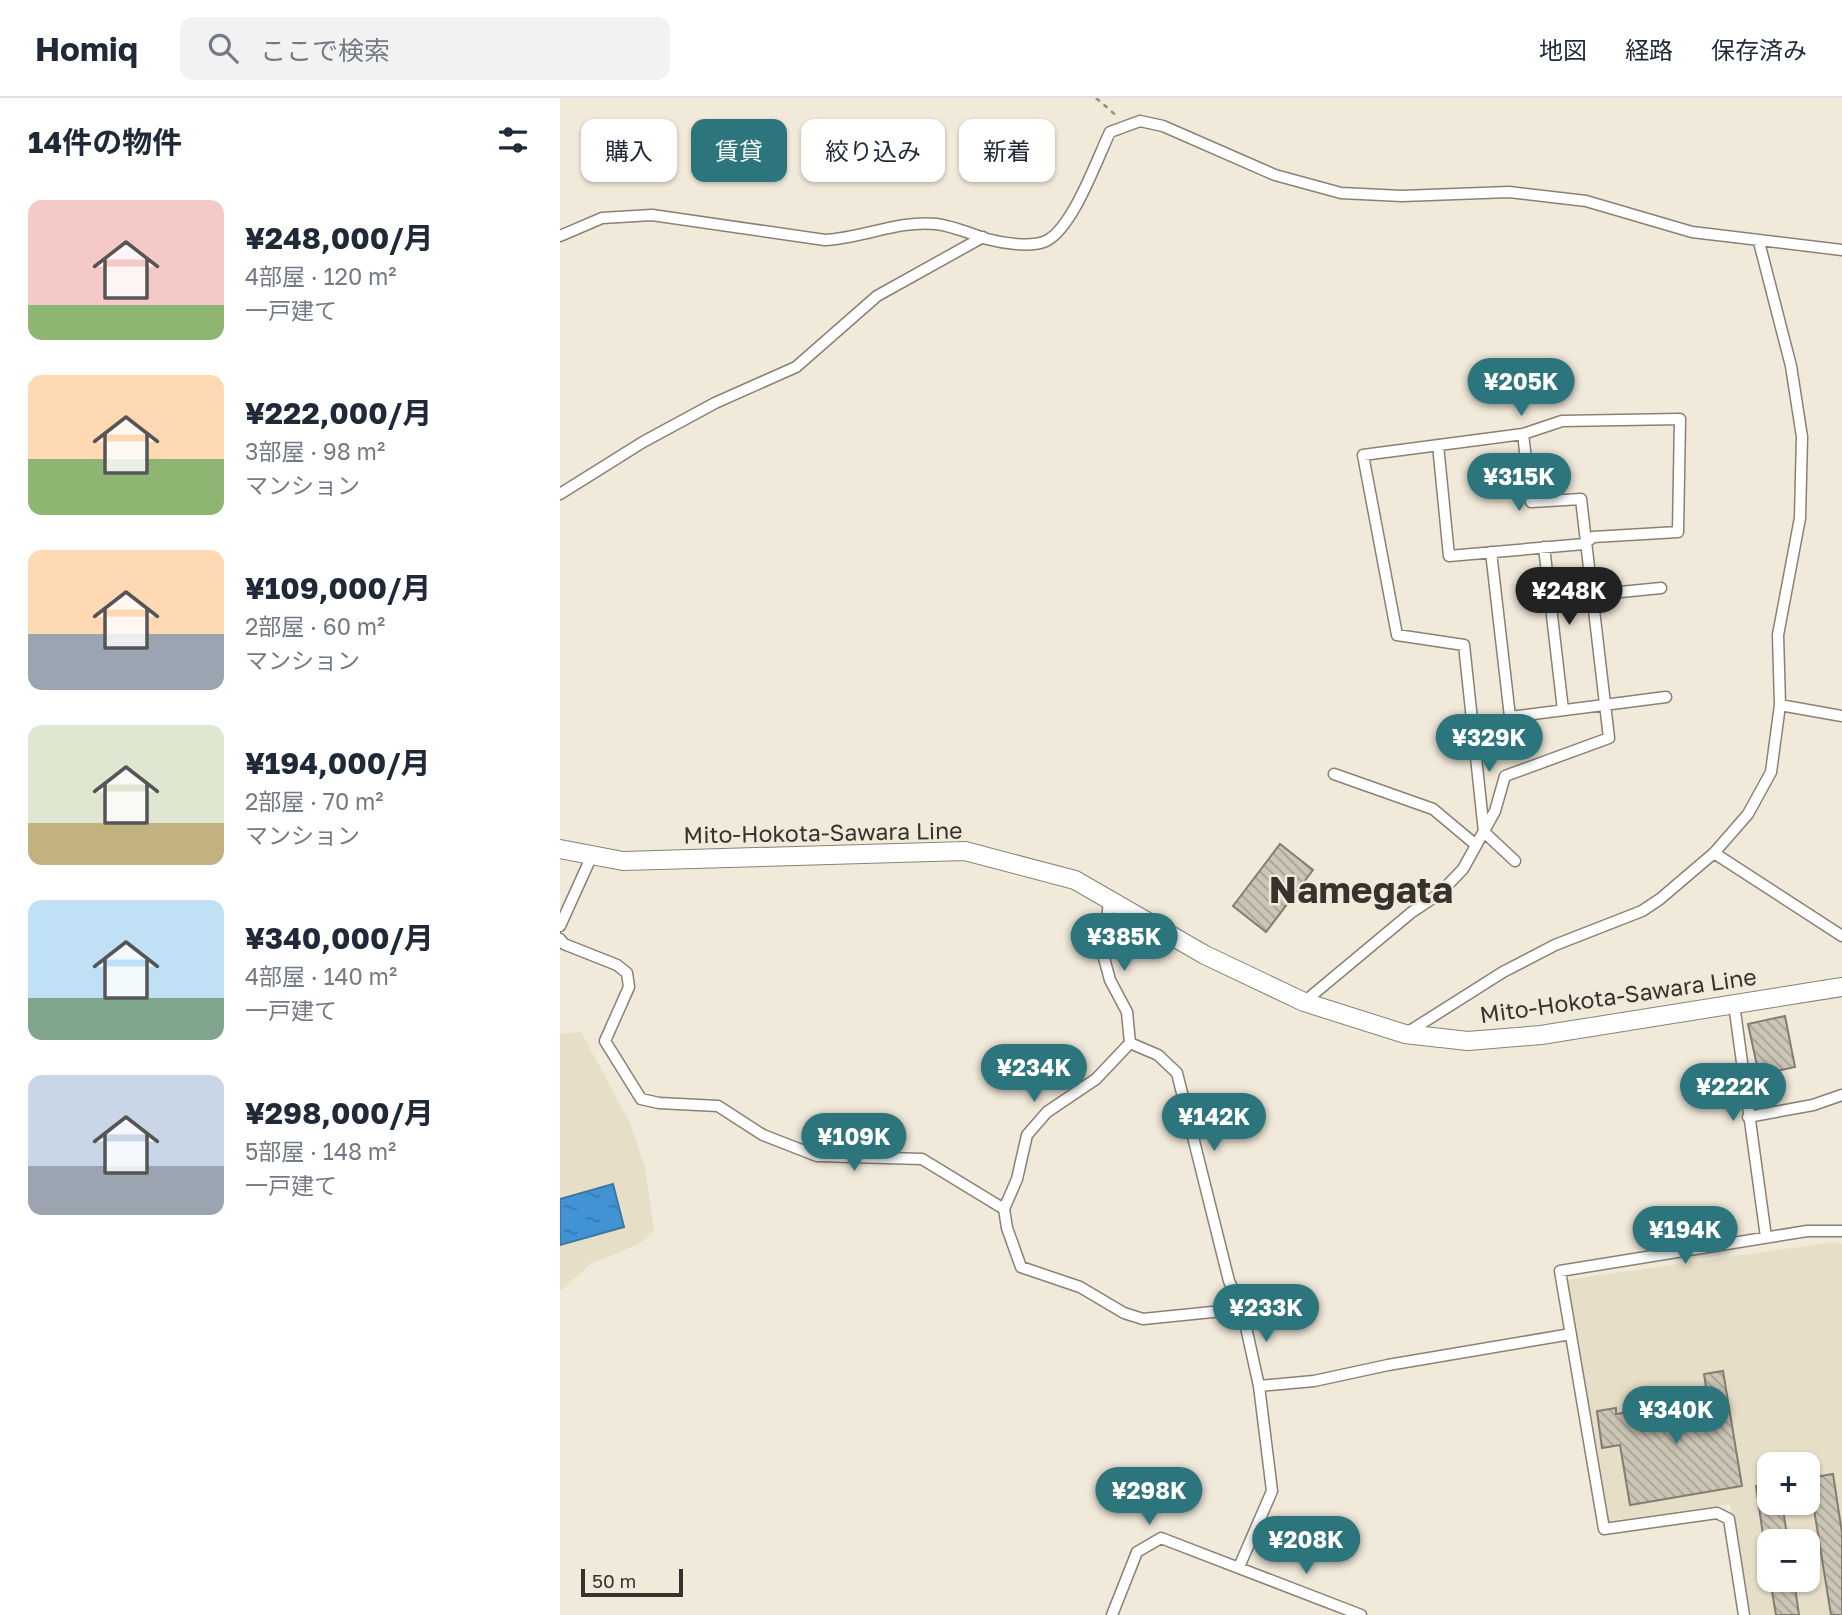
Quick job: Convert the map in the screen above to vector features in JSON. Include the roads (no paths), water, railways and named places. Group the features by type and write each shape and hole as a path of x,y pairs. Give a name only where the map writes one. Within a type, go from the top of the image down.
{"main road":[{"name":"Mito-Hokota-Sawara Line","path":"560,849 623,861 965,851 1075,880 1206,955 1304,1002 1405,1034 1468,1041 1541,1035 1842,987"}],"street":[{"path":"560,236 602,218 652,215 825,240 850,239 913,224 937,224 1021,244 1045,242 1066,222 1110,132 1140,121 1163,126 1275,175 1341,193 1402,196 1509,191 1586,201 1692,232 1842,250"},
{"path":"560,495 643,442 715,403 796,367 877,296 983,237"},
{"path":"1405,1034 1503,972 1555,945 1642,911 1714,853 1748,814 1771,772 1780,705 1778,635 1800,518 1802,437 1791,366 1759,242"},
{"path":"1438,445 1449,556 1584,544 1593,537 1678,532 1680,419 1562,421 1523,433 1363,455 1397,635 1465,645 1484,832 1515,861"},
{"path":"1304,1002 1412,912 1439,894 1463,869 1496,811 1505,776 1609,738 1584,544 1581,499 1531,502 1523,433"},
{"path":"1544,547 1563,710"},
{"path":"1491,552 1510,717 1666,697"},
{"path":"1590,595 1661,588"},
{"path":"1780,705 1842,716"},
{"path":"1334,774 1433,808 1476,845"},
{"path":"560,926 589,862 590,853"},
{"path":"1714,853 1842,936"},
{"path":"1109,899 1104,958 1110,980 1127,1012 1130,1043 1096,1079 1048,1112 1027,1135 1017,1179 1004,1209 1007,1228 1021,1267 1080,1287 1124,1313 1143,1319 1242,1309"},
{"path":"560,939 564,944 617,965 627,973 629,986 605,1041 642,1099 659,1103 718,1107 763,1135 817,1156 922,1159 1004,1209"},
{"path":"1734,1004 1766,1237"},
{"path":"1130,1043 1158,1055 1177,1073 1229,1281 1242,1309 1259,1386 1272,1491 1239,1567"},
{"path":"1748,1117 1813,1105 1842,1095"},
{"path":"1744,1615 1729,1519 1717,1513 1604,1529 1560,1272 1807,1231 1842,1231"},
{"path":"1259,1386 1314,1381 1388,1364 1571,1334"},
{"path":"1112,1615 1136,1552 1161,1538 1361,1615"}],"water":[{"path":"613,1184 624,1227 560,1245 560,1199"}],"district":[{"name":"Namegata","path":"1361,889"}]}
